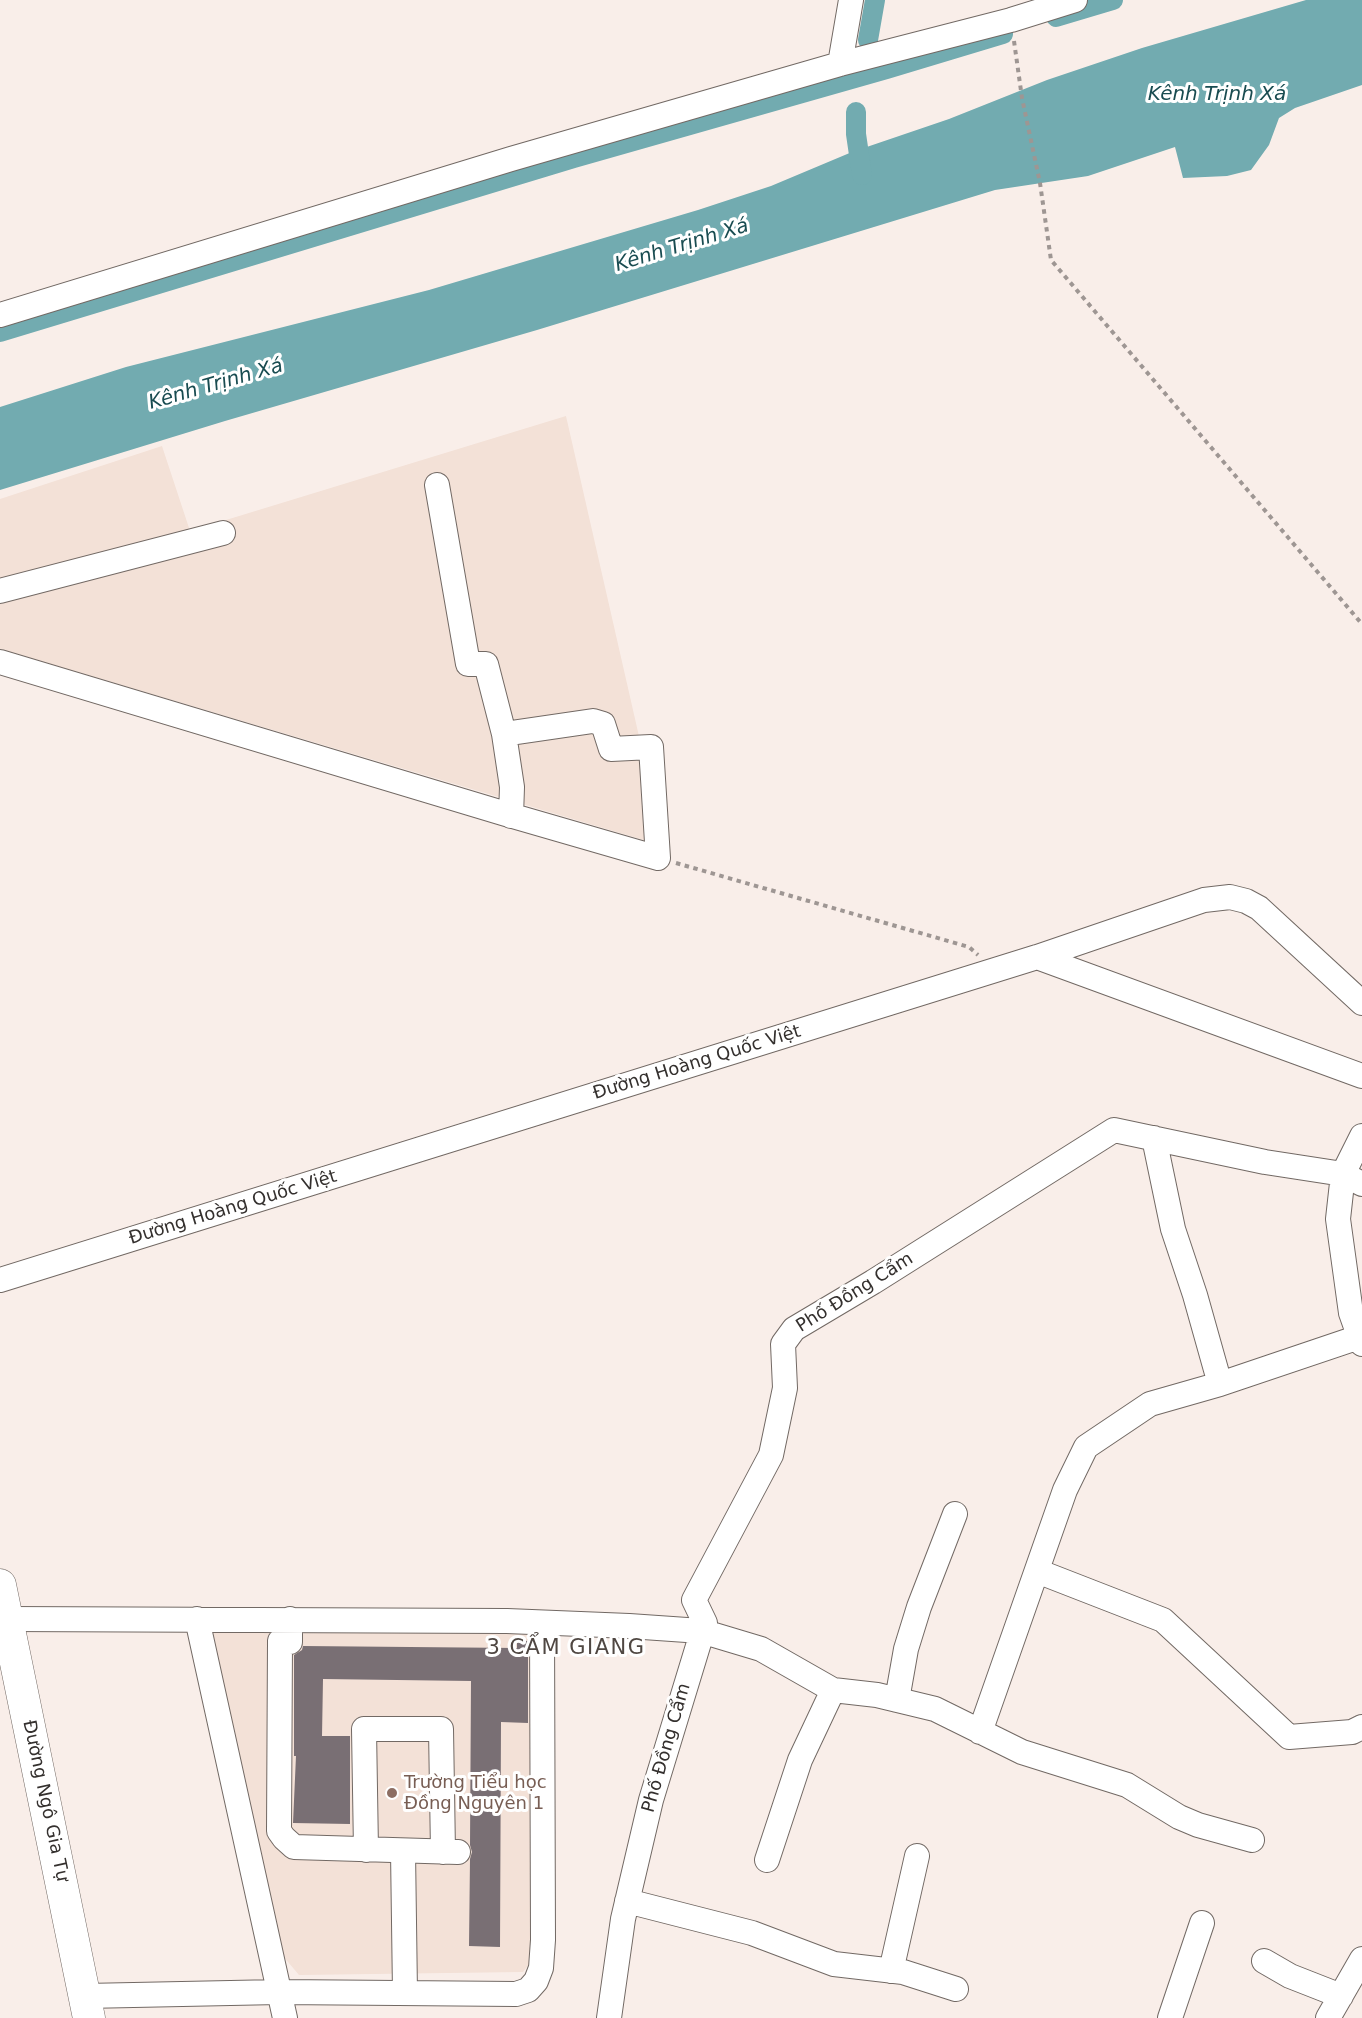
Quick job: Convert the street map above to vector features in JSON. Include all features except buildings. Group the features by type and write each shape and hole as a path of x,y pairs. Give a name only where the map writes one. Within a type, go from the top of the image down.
{"main road":[{"name":"Đường Ngô Gia Tự","path":"0,1585 87,2007"}],"street":[{"path":"840,64 850,0"},
{"path":"0,315 511,159 840,64 1011,20 1075,0"},
{"path":"437,485 468,664 486,664 504,734 512,787 511,816"},
{"path":"0,591 223,532"},
{"path":"0,662 658,858 651,747 611,748 603,724 593,721 504,734"},
{"name":"Đường Hoàng Quốc Việt","path":"0,1280 993,971 1204,900 1230,897 1246,901 1271,917 1362,1004"},
{"path":"1037,957 1362,1076"},
{"name":"Phố Đồng Cẩm","path":"609,2018 623,1919 651,1800 705,1623 693,1600 771,1455 785,1388 783,1344 794,1329 873,1282 1114,1130 1353,1179"},
{"path":"980,1732 1065,1490 1086,1447 1150,1404 1360,1340 1351,1313 1338,1219 1353,1179 1362,1136"},
{"path":"1154,1138 1173,1229 1195,1295 1220,1384"},
{"path":"897,1700 906,1649 919,1607 955,1514"},
{"path":"1037,1571 1163,1620 1289,1737 1352,1732 1362,1727"},
{"path":"7,1618 542,1623 701,1631 761,1649 833,1690 877,1695 935,1709 1022,1752 1127,1785 1198,1826 1252,1840"},
{"path":"197,1619 285,2018"},
{"path":"290,1620 290,1642 280,1641 279,1831 294,1847 366,1850 450,1852 441,1729 364,1729 366,1850"},
{"path":"87,2007 279,1992 516,1994 528,1990 536,1981 541,1968 544,1918 542,1623"},
{"path":"767,1860 800,1760 833,1690"},
{"path":"403,1851 405,1993"},
{"path":"891,1971 917,1856"},
{"path":"627,1901 752,1933 834,1964 903,1972 956,1989"},
{"path":"1170,2018 1202,1923"},
{"path":"1264,1960 1338,2010 1362,1959"}],"path":[{"path":"1011,20 1022,98 1040,183 1051,260 1362,624"},
{"path":"658,858 969,947 993,971"}],"shaded area":[{"path":"566,416 664,846 0,649 0,499 162,446 190,531"},
{"name":"Trường Tiểu học Đồng Nguyên 1","path":"206,1624 538,1632 538,1953 523,1972 299,1975 283,1956"}],"water":[{"name":"Kênh Trịnh Xá","path":"1306,0 1362,0 1362,85 1295,108 1279,118 1269,145 1251,170 1227,176 1183,178 1175,147 1088,176 995,190 537,330 225,421 0,490 0,407 126,367 429,290 698,210 771,186 852,152 949,119 1047,80 1142,48"}],"waterway":[{"path":"868,40 875,0"},
{"path":"1056,17 1113,0"},
{"path":"0,332 574,158 1003,34"},
{"path":"856,112 856,134 862,175"}],"place":[{"name":"Trường Tiểu học Đồng Nguyên 1","path":"392,1793"}],"district":[{"name":"3 CẨM GIANG","path":"566,1649"}]}
